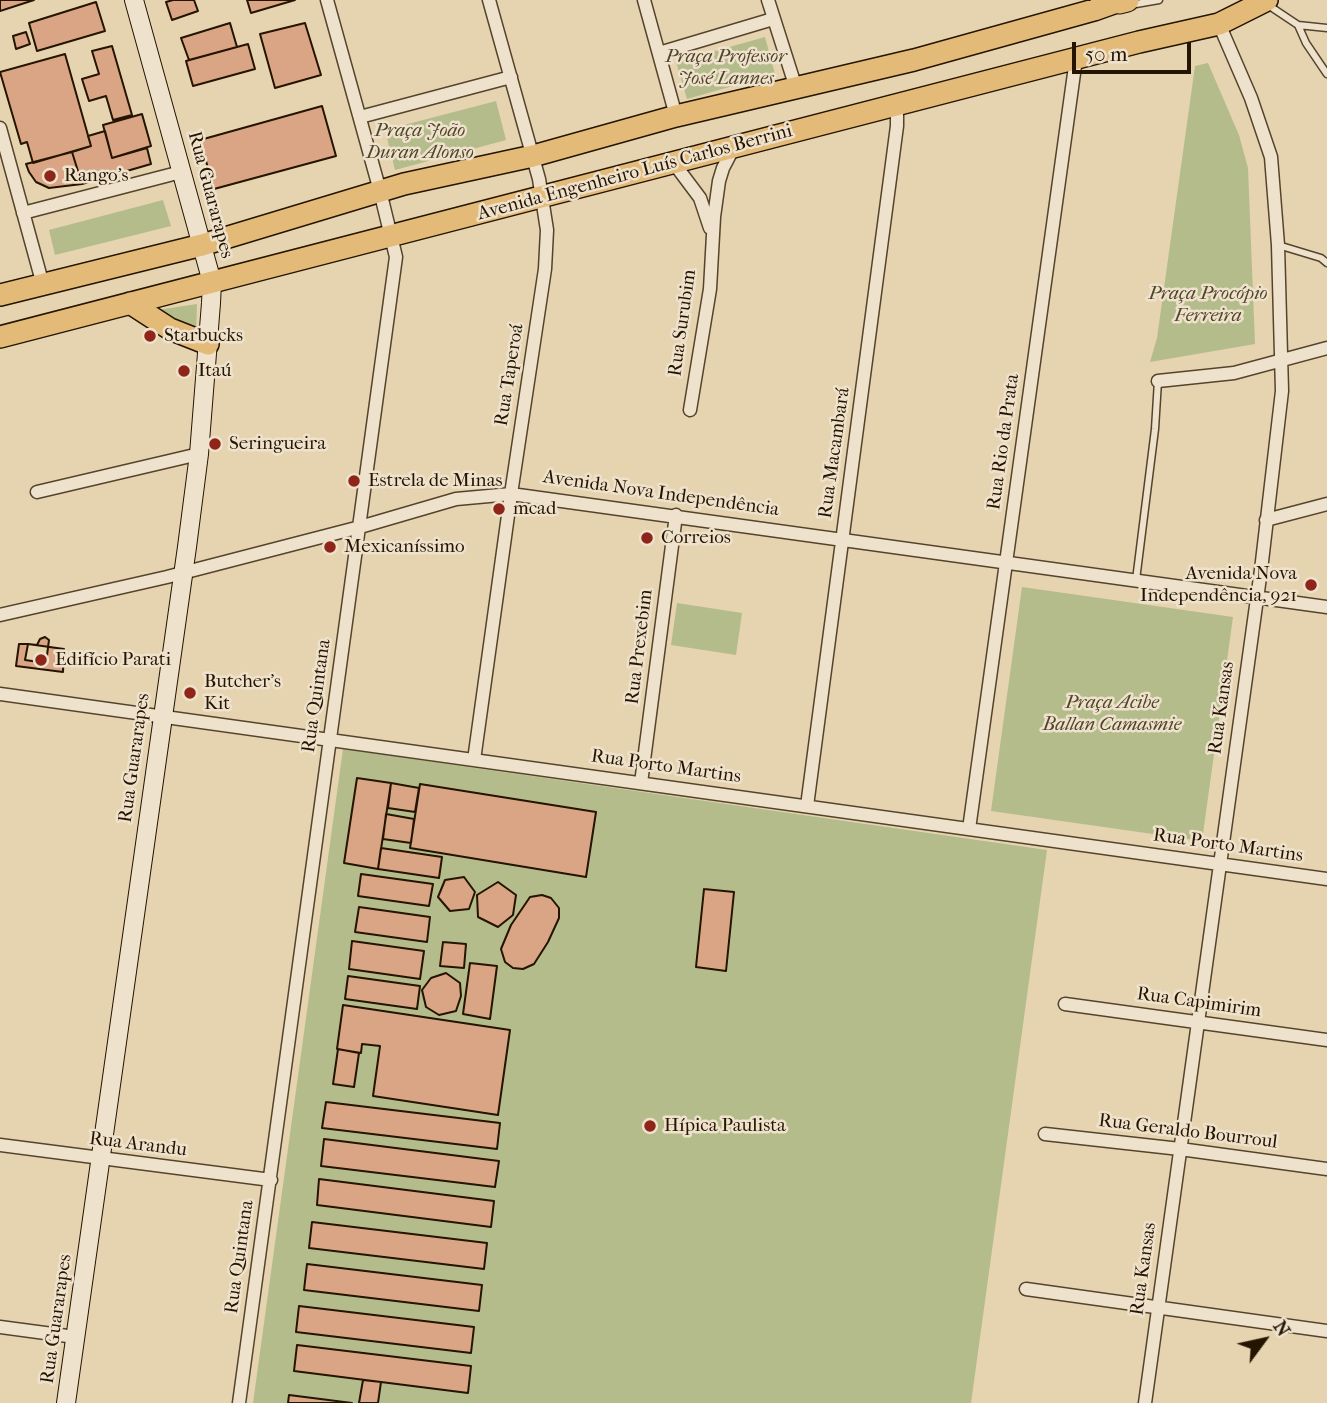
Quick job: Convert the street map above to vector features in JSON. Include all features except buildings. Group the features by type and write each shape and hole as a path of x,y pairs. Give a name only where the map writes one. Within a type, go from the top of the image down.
{"main road":[{"path":"0,295 202,245 380,191 533,156 677,116 914,60 1123,1"},
{"name":"Avenida Engenheiro Luís Carlos Berrini","path":"0,337 735,146 1219,24 1265,1"},
{"path":"130,303 170,329 208,344"}],"street":[{"name":"Rua Guararapes","path":"66,1403 199,454 212,282 134,0"},
{"name":"Rua Quintana","path":"239,1403 396,257 327,0"},
{"name":"Rua Taperoá","path":"474,760 545,269 547,230 533,156 489,0"},
{"path":"644,0 677,116"},
{"path":"768,0 796,88"},
{"path":"659,53 773,19"},
{"name":"Rua Kansas","path":"1145,1403 1282,391 1278,245 1271,156 1251,98 1219,24"},
{"name":"Rua Rio da Prata","path":"969,829 1076,59"},
{"path":"360,117 511,77"},
{"name":"Rua Macambará","path":"807,806 897,126 897,105"},
{"path":"0,128 43,285"},
{"name":"Rua Surubim","path":"690,410 710,289 719,181 735,146"},
{"name":"Rua Surubim","path":"673,162 700,198 712,241"},
{"path":"23,213 181,172"},
{"path":"1158,381 1234,373 1327,348"},
{"path":"37,492 199,454"},
{"name":"Avenida Nova Independência","path":"0,615 360,527 456,499 511,494 1327,607"},
{"path":"1266,520 1327,504"},
{"name":"Rua Prexebim","path":"641,783 676,515"},
{"name":"Rua Porto Martins","path":"0,694 1327,879"},
{"name":"Rua Capimirim","path":"1065,1004 1327,1040"},
{"name":"Rua Geraldo Bourroul","path":"1045,1134 1180,1149 1327,1170"},
{"name":"Rua Arandu","path":"0,1145 271,1180"},
{"path":"1026,1289 1327,1331"},
{"path":"0,1327 75,1337"}],"lane":[{"path":"1094,10 1159,0"},
{"path":"1265,1 1298,24 1327,28"},
{"path":"1298,24 1306,43 1327,74"},
{"path":"1278,245 1321,258 1327,263"},
{"path":"1136,580 1155,429 1158,381"}],"green space":[{"name":"Praça Professor José Lannes","path":"765,37 775,74 687,99 676,62"},
{"name":"Praça Procópio Ferreira","path":"1208,63 1239,135 1248,168 1255,344 1150,362 1157,338 1195,66"},
{"name":"Praça João Duran Alonso","path":"496,101 506,140 395,170 385,130"},
{"path":"163,200 171,226 55,255 49,230"},
{"path":"197,304 196,335 157,310"},
{"name":"Praça Acibe Ballan Camasmie","path":"1022,587 1233,617 1202,841 991,811"},
{"path":"677,603 742,613 736,655 671,645"},
{"name":"Hípica Paulista","path":"343,749 1047,850 971,1403 253,1403"}],"place":[{"name":"Rango's","path":"50,176"},
{"name":"Starbucks","path":"150,336"},
{"name":"Itaú","path":"184,371"},
{"name":"Seringueira","path":"215,444"},
{"name":"Estrela de Minas","path":"354,481"},
{"name":"mcad","path":"499,509"},
{"name":"Correios","path":"647,538"},
{"name":"Mexicaníssimo","path":"330,547"},
{"name":"Avenida Nova Independência, 921","path":"1311,585"},
{"name":"Edifício Parati","path":"41,660"},
{"name":"Butcher's Kit","path":"190,693"},
{"name":"Hípica Paulista","path":"650,1126"}]}
